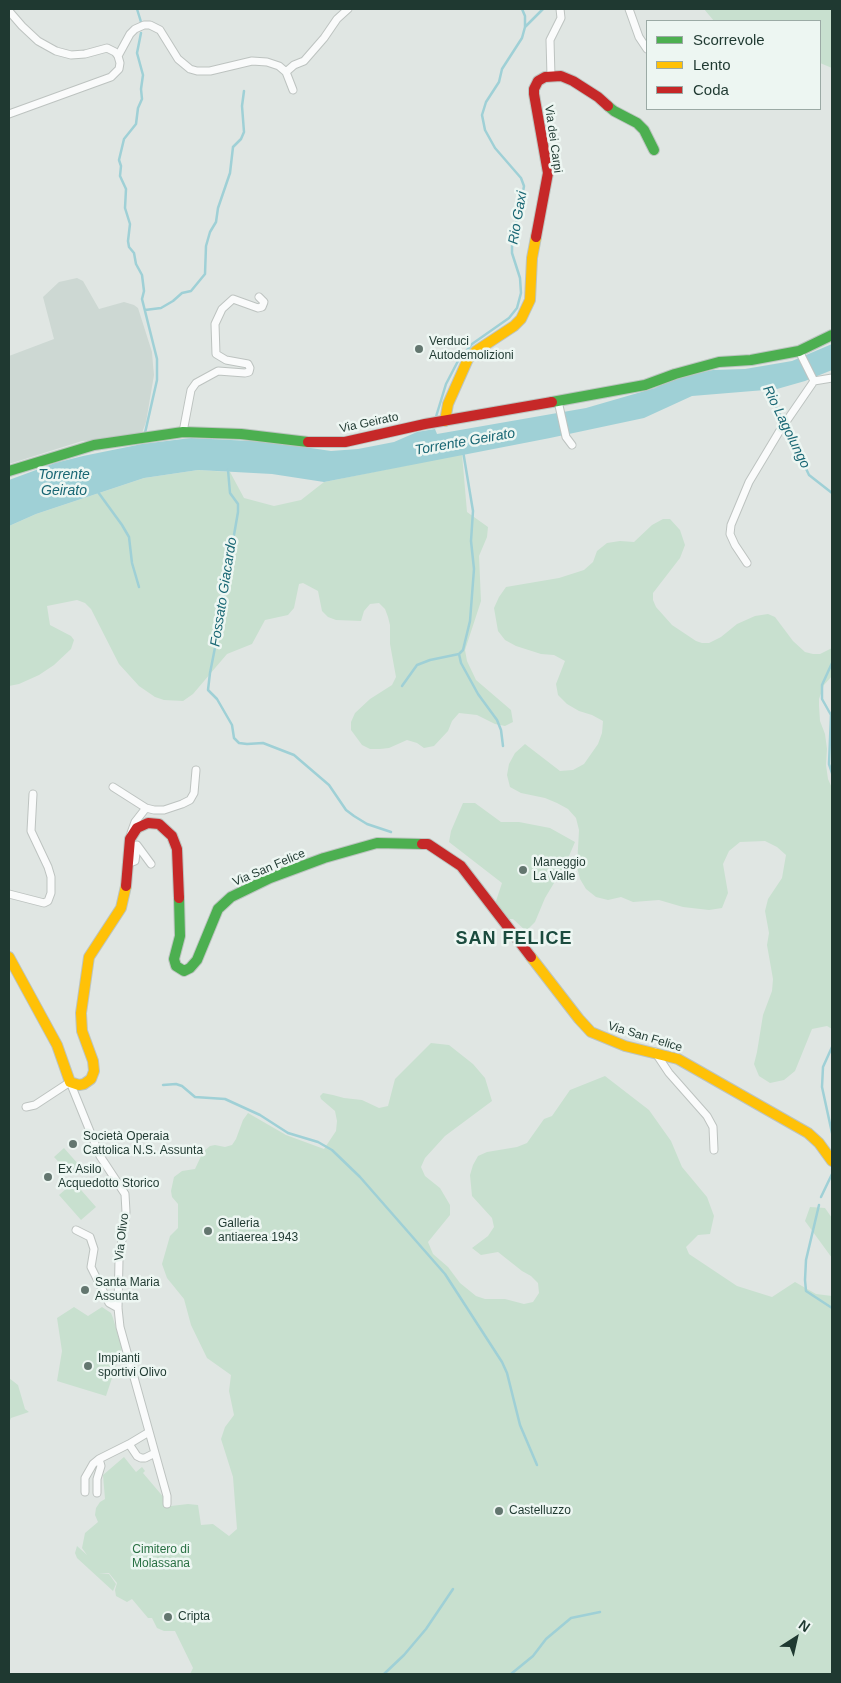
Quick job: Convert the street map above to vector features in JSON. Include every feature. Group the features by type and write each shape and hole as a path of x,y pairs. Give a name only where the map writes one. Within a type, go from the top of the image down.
{"street":[{"path":"286,72 294,65 304,61 324,38 337,19 348,9"},
{"path":"560,9 561,18 550,40 551,76 561,76 573,81 598,97 614,111 637,123 644,130 654,150"},
{"path":"629,9 639,37 646,48"},
{"path":"9,11 38,41 63,54 85,54 104,48 111,49 118,56 120,66 111,77 9,114"},
{"path":"118,56 130,34 135,29 144,25 150,25 160,30 178,59 190,69 210,71 260,61 279,66 286,72 293,90"},
{"name":"Via dei Carpi","path":"443,421 448,404 468,359 476,351 514,326 530,300 532,258 548,173 534,89 540,79 551,76"},
{"path":"183,432 191,390 196,383 218,371 249,372 248,364 226,360 216,354 215,324 222,309 233,299 258,308 262,307 264,302 259,297"},
{"name":"Via Geirato","path":"9,471 94,445 183,432 241,434 333,444 425,424 559,406 645,385 675,374 719,362 751,360 801,353 832,335"},
{"path":"801,353 813,380"},
{"path":"813,380 832,378"},
{"path":"747,563 732,539 730,534 731,525 749,482 813,380"},
{"path":"559,406 566,438 572,445"},
{"path":"113,787 146,808 164,810 190,800 194,792 196,770"},
{"path":"9,894 44,903 48,901 51,893 51,877 31,831 33,794"},
{"path":"70,1082 79,1085 84,1084 94,1075 93,1061 82,1031 82,1009 89,957 121,908 125,895 132,827 146,808"},
{"name":"Via San Felice","path":"132,835 140,826 155,823 167,830 175,842 177,849 180,936 174,959 176,966 184,970 190,968 197,960 221,905 231,897 250,887 324,858 377,843 420,842 428,844 450,857 460,866 567,1005 591,1032 625,1046 678,1059 808,1134 818,1143 831,1160"},
{"path":"128,864 136,861 137,845 151,864"},
{"path":"9,957 57,1046 70,1082"},
{"path":"655,1052 669,1073 708,1116 713,1128 714,1150"},
{"path":"26,1107 35,1105 70,1082"},
{"name":"Via Olivo","path":"70,1082 100,1156 125,1194 126,1212 119,1260 118,1308 120,1327 167,1496 167,1504"},
{"path":"76,1230 90,1237 94,1249 91,1267 109,1303 118,1308"},
{"path":"85,1492 84,1484 87,1474 99,1459 149,1432"},
{"path":"129,1444 137,1456 141,1458 155,1453"},
{"path":"97,1492 96,1479 101,1466 99,1459"}],"shaded area":[{"path":"77,278 83,281 99,309 124,302 138,308 152,352 154,375 146,422 142,433 104,440 82,441 9,464 9,356 54,339 43,297 59,282"}],"green space":[{"path":"704,9 832,9 832,68 821,63 821,20 713,20"},
{"path":"462,454 467,512 488,527 487,537 479,556 481,601 465,650 467,661 476,680 511,710 513,722 505,726 495,724 477,715 459,713 452,721 448,731 434,746 424,748 417,743 407,740 389,748 380,749 370,749 362,745 351,730 351,722 355,713 370,699 392,685 396,677 390,644 388,617 385,609 379,603 370,604 364,611 361,621 336,620 328,617 322,611 318,591 303,583 299,584 294,608 288,615 265,620 252,644 227,654 193,694 183,701 164,700 155,697 139,686 119,664 91,609 85,603 77,600 47,606 50,625 71,636 74,640 71,649 54,665 39,675 19,684 9,686 9,526 36,514 144,478 198,470 230,472 244,498 274,506 301,500 324,482"},
{"path":"663,519 670,519 680,530 685,545 680,558 653,593 656,607 672,625 696,641 709,643 721,637 737,624 755,616 768,614 775,617 793,641 805,652 820,654 832,648 832,676 824,685 819,699 819,706 820,721 825,734 827,749 826,765 828,779 832,788 832,1029 827,1026 812,1029 795,1071 784,1080 770,1083 759,1076 754,1064 763,1015 772,991 773,979 767,945 769,933 765,911 768,899 782,878 786,855 777,847 765,841 740,842 729,851 723,864 728,893 722,908 709,910 683,907 659,900 633,902 621,897 608,900 596,897 586,889 580,879 577,867 579,830 576,818 568,809 557,803 545,798 521,793 510,787 507,775 509,764 515,753 525,744 560,771 573,770 584,764 598,744 602,733 603,721 579,711 567,704 558,695 556,684 565,661 554,655 541,654 516,646 505,640 498,631 494,608 499,597 506,587 559,578 584,570 593,562 597,551 607,543 620,541 634,542 652,525"},
{"name":"Maneggio La Valle","path":"463,803 475,803 501,822 519,822 550,828 575,842 566,863 545,898 535,922 526,931 513,919 506,919 495,904 502,883 449,842 451,831"},
{"name":"Cimitero di Molassana","path":"431,1043 449,1045 473,1064 485,1078 492,1101 445,1136 425,1158 421,1167 425,1176 440,1188 450,1205 450,1215 428,1242 433,1254 448,1267 460,1283 476,1296 485,1299 505,1299 524,1304 533,1302 539,1293 538,1283 531,1276 498,1252 481,1255 472,1248 488,1236 494,1227 492,1218 472,1196 470,1175 478,1156 487,1152 517,1147 527,1143 544,1119 552,1116 570,1090 605,1076 649,1110 671,1141 682,1167 707,1197 714,1216 710,1234 698,1235 686,1247 689,1254 737,1286 772,1297 795,1282 816,1294 832,1296 832,1674 190,1674 193,1668 175,1631 164,1631 157,1628 152,1618 148,1618 132,1599 127,1602 116,1596 117,1583 109,1573 99,1574 109,1574 116,1584 113,1591 77,1558 75,1553 77,1546 87,1555 82,1548 85,1533 98,1522 95,1515 96,1508 105,1499 103,1475 124,1457 136,1472 142,1467 145,1471 143,1473 171,1506 198,1505 201,1525 213,1524 229,1536 237,1529 233,1477 221,1439 225,1427 234,1415 229,1391 231,1375 207,1358 191,1325 184,1299 167,1278 162,1264 170,1236 178,1228 178,1204 172,1197 171,1191 174,1177 182,1171 195,1169 203,1152 210,1146 225,1147 232,1145 248,1113 286,1135 324,1149 336,1131 337,1121 335,1111 321,1099 320,1096 323,1093 362,1100 379,1108 388,1106 395,1079"},
{"path":"64,1148 79,1165 69,1173 54,1157"},
{"path":"74,1182 96,1207 81,1220 59,1195"},
{"path":"810,1207 825,1208 832,1218 832,1258 805,1221"},
{"name":"Impianti sportivi Olivo","path":"74,1307 88,1316 102,1307 111,1313 113,1318 122,1348 106,1396 57,1381 62,1351 57,1318"},
{"path":"9,1378 18,1385 25,1409 29,1412 11,1418 9,1423"}],"water":[{"name":"Torrente Geirato","path":"832,344 832,370 805,381 777,389 692,396 644,418 324,482 272,474 198,470 144,478 36,514 9,526 9,480 55,463 83,456 142,444 191,438 270,442 331,451 358,449 394,442 417,432 435,429 437,434 586,408 655,388 674,378 713,370 745,369 792,361"}],"waterway":[{"path":"137,9 141,22"},
{"name":"Rio Gaxi","path":"435,420 446,384 458,361 472,344 509,318 517,308 521,293 520,278 512,253 512,238 524,186 521,178 495,148 485,130 482,115 486,102 499,82 502,69 522,38 525,27 525,16 522,9"},
{"path":"525,27 543,9"},
{"path":"141,33 137,53 143,75 142,99 138,108 136,124 124,139 119,160 121,166 120,176 126,189 125,208 130,224 129,247 134,253 136,264 142,275 144,291 142,299 157,359 157,380 145,433"},
{"path":"145,310 161,308 182,293 191,291 205,274 206,246 210,232 216,222 218,208 230,173 233,147 241,139 244,132 242,106 244,91"},
{"name":"Rio Lagolungo","path":"767,388 783,421"},
{"name":"Rio Lagolungo","path":"786,426 809,475 832,493"},
{"path":"402,686 417,665 430,660 459,654 463,650 470,621 474,569 471,541 473,511 463,451"},
{"name":"Fossato Giacardo","path":"228,470 230,493 238,504 238,512 227,563 222,612 208,690 217,699 232,725 234,738 239,743 263,743 294,755 329,785 346,810 367,824 391,832"},
{"path":"98,492 129,537 132,563 139,587"},
{"path":"459,654 461,663 478,694 497,720 501,730 503,746"},
{"path":"832,663 822,685 822,699 831,715 829,764 832,773"},
{"path":"832,1047 823,1067 822,1087 832,1133"},
{"path":"163,1085 176,1084 182,1086 195,1097 225,1099 260,1115 288,1133 318,1142 332,1150 360,1177 445,1274 502,1362 507,1373 520,1425 537,1465"},
{"path":"821,1197 832,1174"},
{"path":"819,1205 806,1260 806,1291 832,1308"},
{"path":"384,1674 404,1655 426,1629 453,1589"},
{"path":"511,1674 533,1656 546,1639 571,1618 600,1612"}],"traffic: fast":[{"path":"608,106 637,123 644,130 654,150"},
{"path":"552,402 645,385 675,374 719,362 751,360 799,351 832,335"},
{"path":"9,471 94,445 183,432 241,434 308,442"},
{"path":"179,898 180,936 174,959 176,966 184,971 190,968 197,960 218,909 231,897 270,878 324,858 377,843 422,844"}],"traffic: slow":[{"path":"445,421 448,404 468,359 476,351 514,326 521,319 530,300 532,258 536,237"},
{"path":"9,957 57,1045 70,1082 79,1085 84,1084 91,1079 94,1071 93,1061 82,1031 81,1013 89,957 121,908 126,886"},
{"path":"531,957 591,1032 625,1046 678,1059 808,1133 819,1143 832,1161"}],"traffic: jam":[{"path":"536,237 548,173 534,94 538,81 545,77 561,76 573,81 598,97 608,106"},
{"path":"308,442 345,442 425,424 552,402"},
{"path":"126,886 130,839 137,828 148,823 159,824 172,836 177,849 179,898"},
{"path":"422,844 428,844 461,866 531,957"}],"place":[{"name":"Verduci Autodemolizioni","path":"419,349"},
{"name":"Maneggio La Valle","path":"523,870"},
{"name":"Società Operaia Cattolica N.S. Assunta","path":"73,1144"},
{"name":"Ex Asilo Acquedotto Storico","path":"48,1177"},
{"name":"Galleria antiaerea 1943","path":"208,1231"},
{"name":"Santa Maria Assunta","path":"85,1290"},
{"name":"Impianti sportivi Olivo","path":"88,1366"},
{"name":"Castelluzzo","path":"499,1511"},
{"name":"Cripta","path":"168,1617"}],"district":[{"name":"SAN FELICE","path":"514,939"}]}
